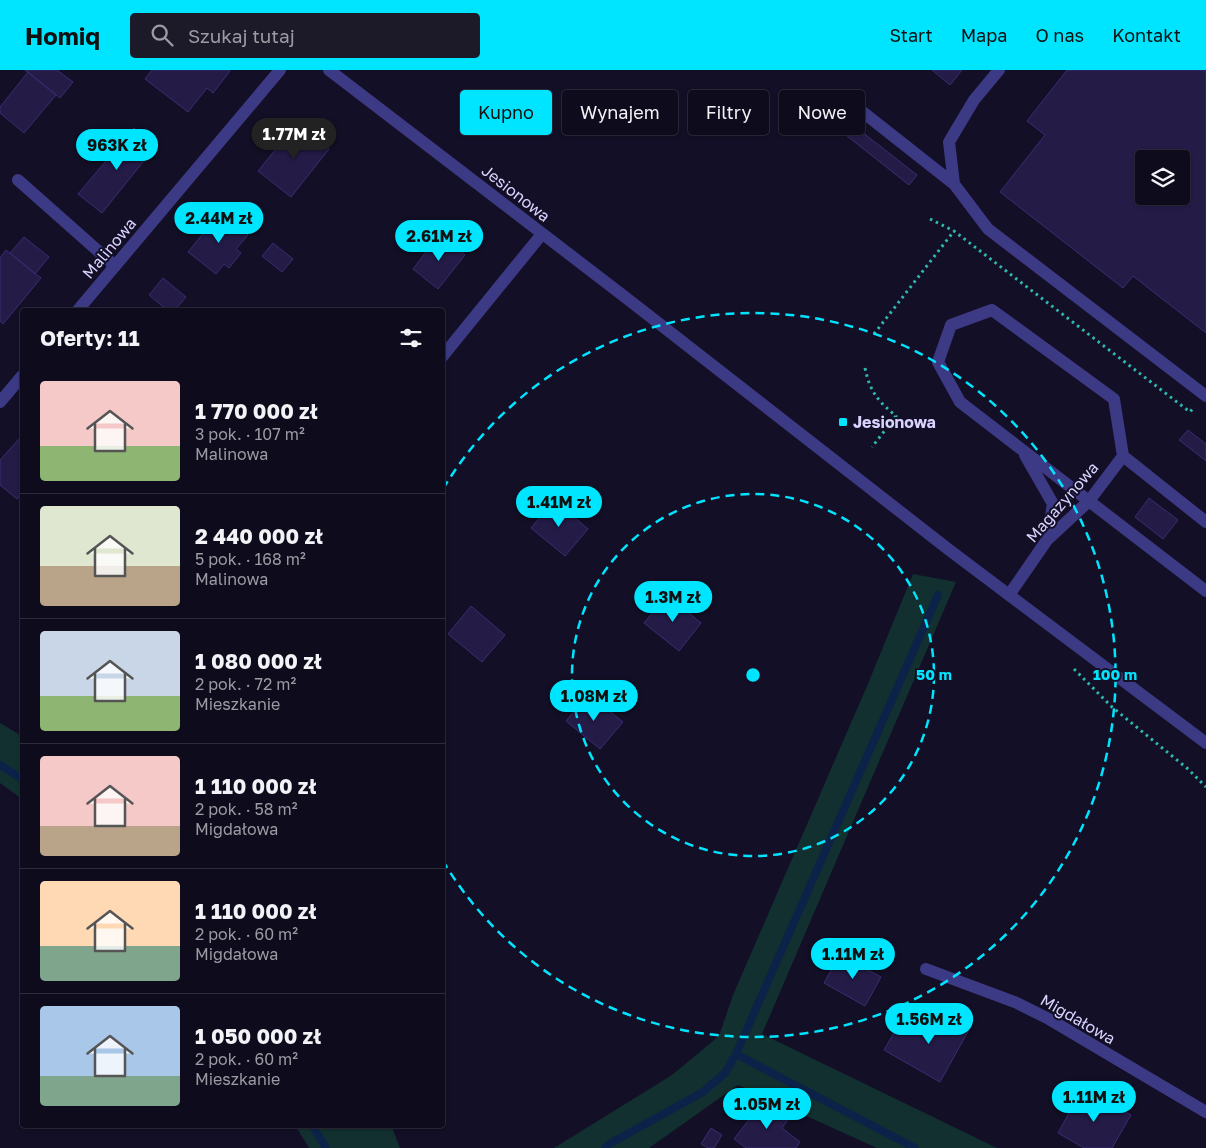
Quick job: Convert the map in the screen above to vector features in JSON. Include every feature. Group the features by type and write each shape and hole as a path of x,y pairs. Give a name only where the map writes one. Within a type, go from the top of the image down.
{"street":[{"name":"Malinowa","path":"80,308 280,70"},
{"name":"Jesionowa","path":"328,70 1009,595 1206,743"},
{"path":"954,184 949,142 974,100 1000,70"},
{"path":"865,114 954,184 988,229 1205,396"},
{"path":"18,180 115,266"},
{"path":"445,353 542,234"},
{"path":"1206,522 1123,456 1114,399 992,310 951,324 938,362 960,402 1206,591"},
{"path":"0,402 20,378"},
{"path":"1021,448 1053,504 1047,540"},
{"name":"Magazynowa","path":"1009,595 1047,540 1089,501 1123,456"},
{"name":"Migdałowa","path":"926,969 1017,1003 1049,1019 1206,1112"}],"path":[{"path":"930,219 954,231 1190,412 1205,396"},
{"path":"874,334 954,231"},
{"path":"865,368 867,380 876,398 896,416 872,447"},
{"path":"1070,664 1112,707 1188,769 1206,787"}],"green space":[{"path":"913,574 956,582 762,1034 997,1148 877,1148 738,1085 649,1148 554,1148 672,1075 719,1036 733,995 867,686"},
{"path":"0,723 20,735 20,798 0,783"},
{"path":"297,1128 392,1128 400,1148 309,1148"}],"building":[{"path":"25,70 57,70 73,82 60,98"},
{"path":"152,70 230,71 213,93 207,88 188,112 145,79"},
{"path":"932,70 962,70 950,85"},
{"path":"1067,70 1206,70 1206,333 1133,276 1123,288 1000,192 1045,135 1027,121"},
{"path":"28,72 56,95 24,133 0,113 0,107"},
{"path":"297,123 329,149 291,197 258,171"},
{"path":"134,128 155,147 102,213 78,194"},
{"path":"865,134 917,175 909,185 846,135"},
{"path":"220,213 248,235 236,249 241,253 229,268 224,264 216,274 188,252"},
{"path":"439,235 465,255 438,289 413,269"},
{"path":"24,237 49,257 35,274 10,253"},
{"path":"273,243 293,259 282,272 262,256"},
{"path":"6,250 41,278 3,324 0,321 0,258"},
{"path":"163,278 186,297 177,308 165,308 149,295"},
{"path":"1188,430 1206,444 1206,461 1179,440"},
{"path":"20,438 20,495 17,499 0,485 0,460"},
{"path":"1149,498 1178,520 1163,539 1135,517"},
{"path":"554,500 588,529 565,556 531,528"},
{"path":"667,595 701,623 679,651 644,623"},
{"path":"471,606 505,635 482,662 448,634"},
{"path":"588,694 623,722 600,749 566,721"},
{"path":"840,955 881,977 865,1006 824,983"},
{"path":"943,1011 971,1026 940,1082 884,1050 902,1019 930,1034"},
{"path":"1093,1093 1131,1115 1112,1148 1084,1148 1058,1133 1079,1095 1089,1100"},
{"path":"765,1099 789,1118 782,1128 800,1142 796,1148 746,1148 734,1139"},
{"path":"711,1128 722,1135 714,1148 708,1148 701,1144"}],"waterway":[{"path":"605,1148 703,1092 725,1073 736,1054 938,595"},
{"path":"0,765 20,778"},
{"path":"736,1054 915,1148"},
{"path":"314,1128 326,1148"}],"place":[{"name":"Jesionowa","path":"843,422"}]}
